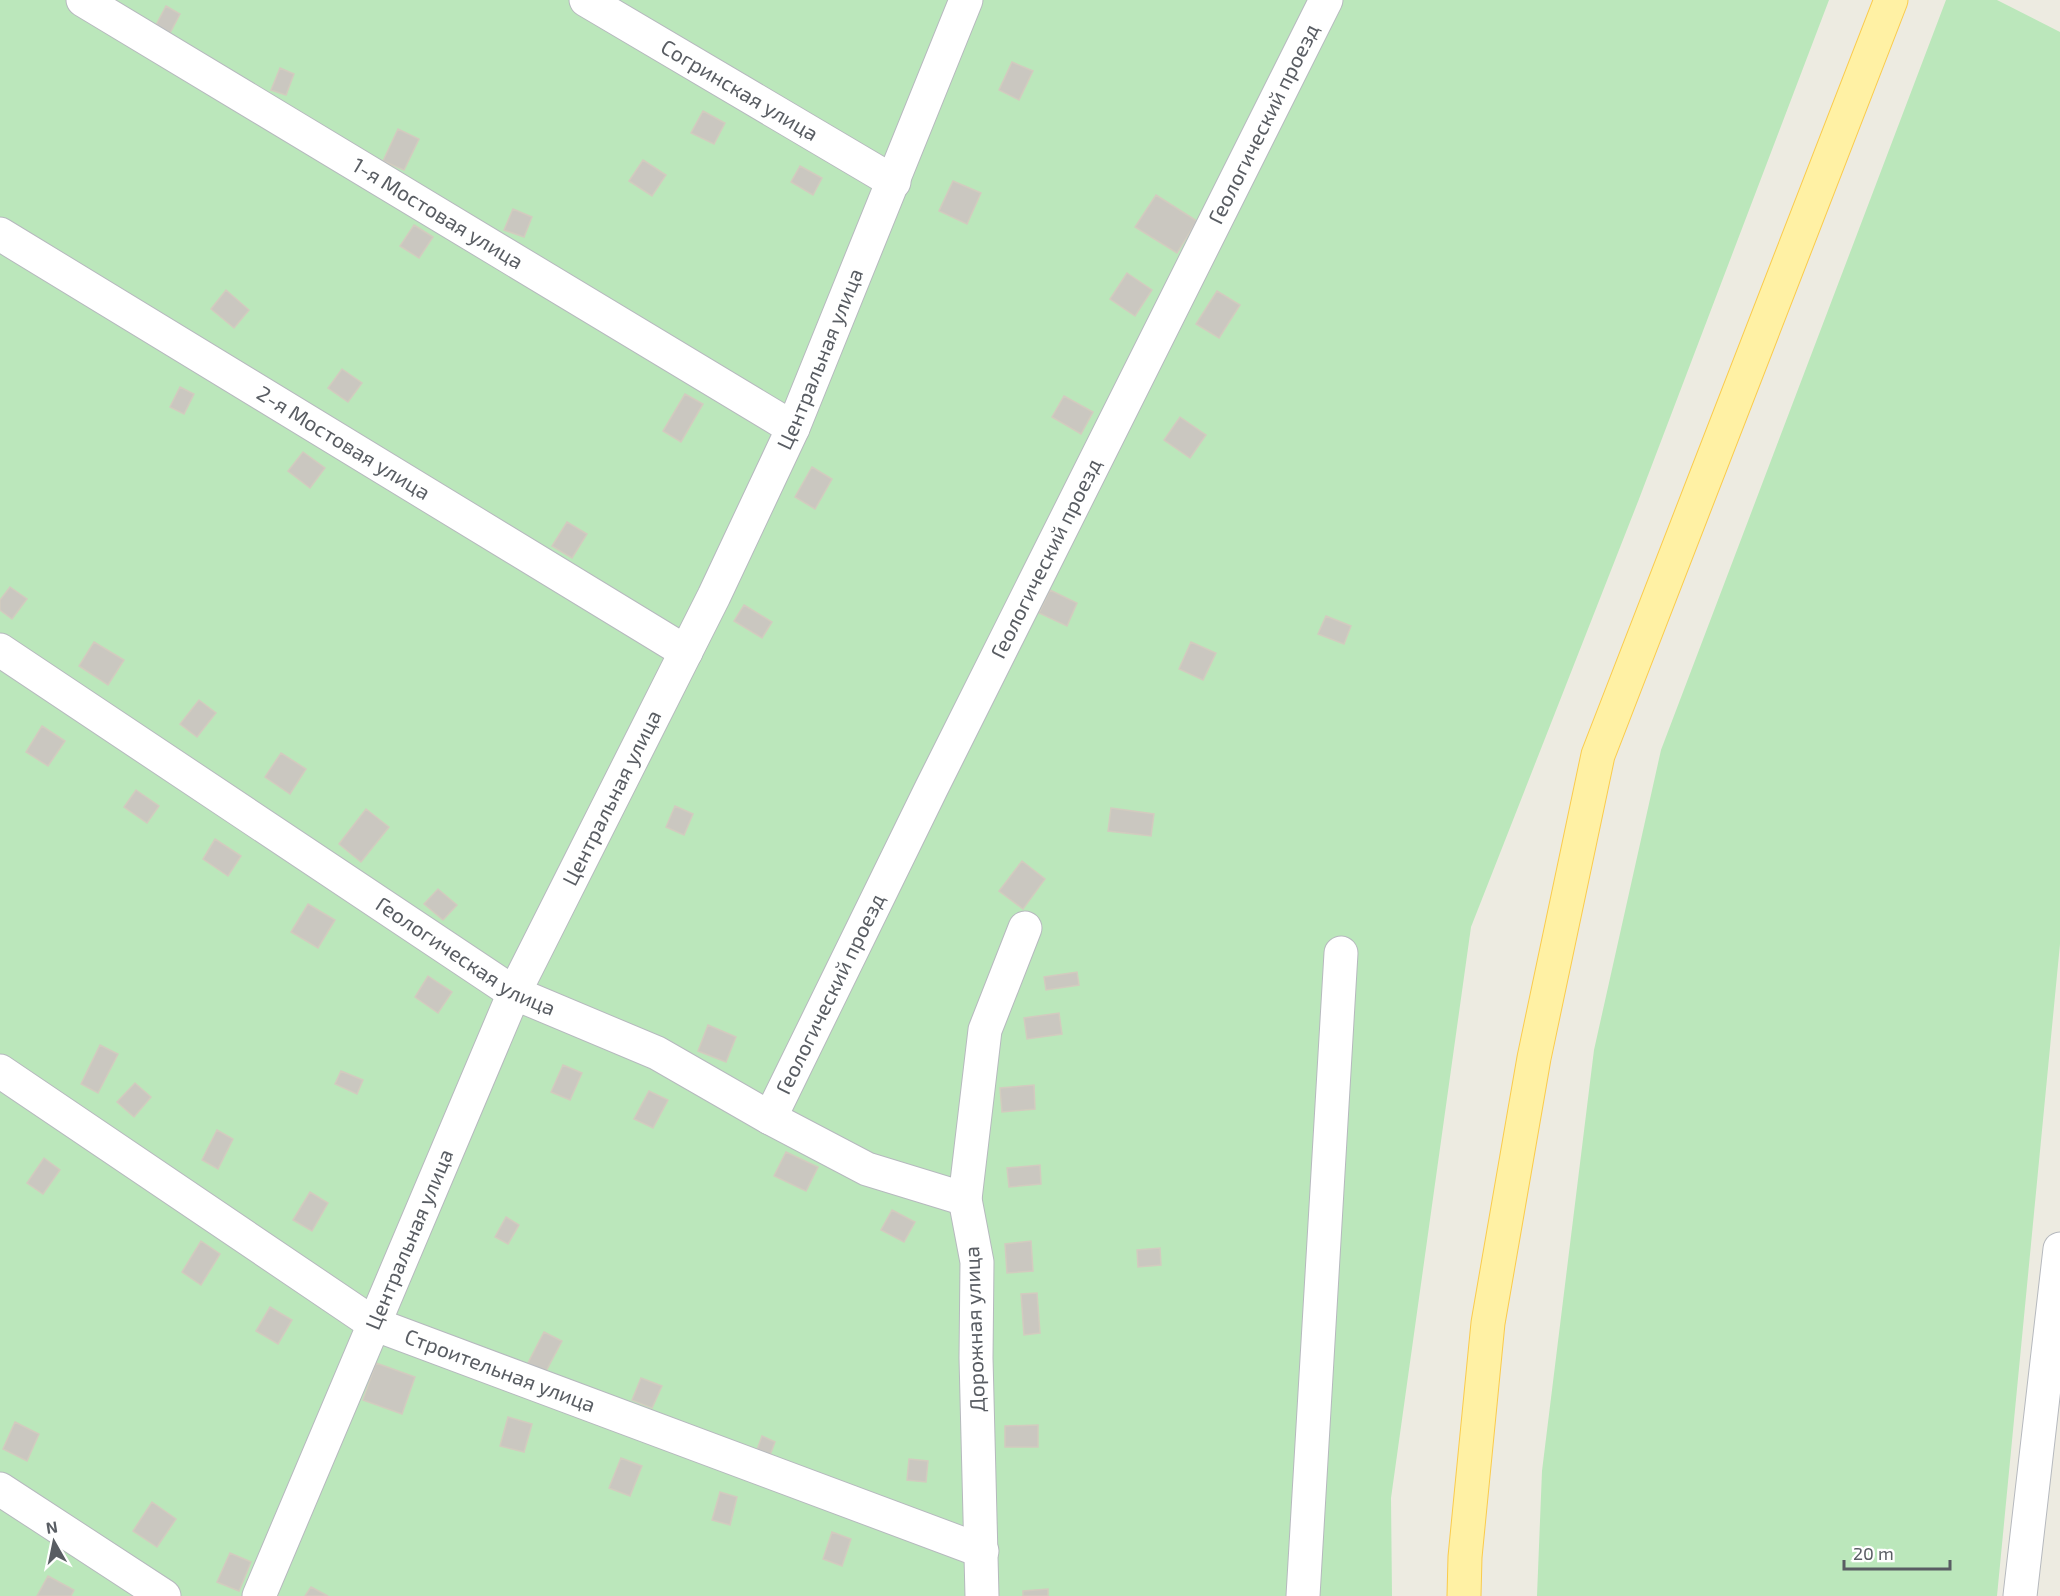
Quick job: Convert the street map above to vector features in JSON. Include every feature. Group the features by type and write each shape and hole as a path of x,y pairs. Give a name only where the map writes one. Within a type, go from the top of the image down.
{"main road":[{"path":"1464,1596 1465,1557 1488,1323 1534,1058 1598,755 1891,0"}],"street":[{"name":"1-я Мостовая улица","path":"83,0 793,428"},
{"name":"Согринская улица","path":"586,0 894,182"},
{"name":"Центральная улица","path":"259,1596 514,993 686,652 793,428 966,0"},
{"name":"Геологический проезд","path":"770,1118 926,800 1326,0"},
{"name":"2-я Мостовая улица","path":"0,234 686,652"},
{"name":"Геологическая улица","path":"0,650 514,993 657,1053 770,1118 867,1169 965,1199"},
{"name":"Дорожная улица","path":"982,1596 976,1358 977,1262 965,1199 985,1030 1026,928"},
{"path":"1303,1596 1341,953"},
{"name":"Строительная улица","path":"0,1071 374,1324 982,1551"},
{"path":"2020,1596 2060,1249"},
{"path":"0,1489 164,1596"}],"green space":[{"path":"0,0 1829,0 1639,499 1471,927 1391,1498 1392,1596 0,1596"},
{"path":"1946,0 1997,0 2060,32 2060,944 1997,1596 1537,1596 1542,1471 1594,1050 1661,750"}],"building":[{"path":"166,6 180,14 169,35 155,27"},
{"path":"1012,62 1033,71 1019,100 999,90"},
{"path":"280,68 294,74 286,95 271,90"},
{"path":"703,111 725,123 714,144 691,133"},
{"path":"398,129 419,139 404,170 383,161"},
{"path":"643,160 666,175 652,196 629,181"},
{"path":"800,166 822,178 813,195 791,182"},
{"path":"953,181 981,193 967,224 939,211"},
{"path":"1156,195 1197,221 1177,253 1135,227"},
{"path":"513,209 532,217 524,237 504,230"},
{"path":"414,225 433,237 419,258 400,246"},
{"path":"1127,273 1152,290 1135,316 1110,299"},
{"path":"226,290 249,310 234,328 211,309"},
{"path":"1217,291 1240,305 1219,338 1196,324"},
{"path":"342,369 362,383 348,402 328,388"},
{"path":"180,387 194,394 184,414 170,407"},
{"path":"685,394 703,404 681,442 663,431"},
{"path":"1064,396 1093,412 1081,434 1052,417"},
{"path":"1180,417 1206,435 1190,458 1164,440"},
{"path":"303,452 325,468 310,488 288,471"},
{"path":"812,467 832,479 815,509 795,497"},
{"path":"567,522 587,534 572,558 552,546"},
{"path":"10,587 27,599 12,619 0,610 0,600"},
{"path":"1050,590 1077,603 1067,626 1039,613"},
{"path":"744,605 772,622 762,638 734,621"},
{"path":"1326,616 1351,626 1344,644 1318,634"},
{"path":"94,642 124,660 108,685 79,666"},
{"path":"1191,642 1216,653 1203,680 1179,669"},
{"path":"199,700 216,713 197,737 180,724"},
{"path":"42,726 65,741 48,766 26,752"},
{"path":"281,753 306,769 290,794 265,777"},
{"path":"136,790 159,806 147,823 124,807"},
{"path":"675,806 693,814 684,835 666,827"},
{"path":"1111,808 1154,814 1151,836 1108,831"},
{"path":"366,809 389,827 361,862 339,844"},
{"path":"215,839 241,856 228,876 203,859"},
{"path":"1022,861 1045,879 1023,909 999,891"},
{"path":"438,889 457,905 443,920 424,904"},
{"path":"308,904 335,920 318,948 291,932"},
{"path":"1077,972 1079,985 1046,990 1044,977"},
{"path":"428,976 452,992 438,1013 415,997"},
{"path":"1059,1013 1062,1034 1027,1039 1024,1018"},
{"path":"708,1025 736,1037 726,1062 698,1051"},
{"path":"100,1045 118,1054 98,1093 81,1084"},
{"path":"563,1065 582,1073 570,1100 551,1092"},
{"path":"341,1071 363,1080 357,1094 335,1084"},
{"path":"135,1083 151,1097 134,1117 117,1102"},
{"path":"1034,1085 1035,1109 1002,1112 1000,1088"},
{"path":"649,1091 668,1100 653,1128 634,1119"},
{"path":"217,1130 233,1139 218,1169 202,1160"},
{"path":"786,1152 818,1167 806,1191 774,1176"},
{"path":"44,1158 60,1170 43,1194 27,1183"},
{"path":"1040,1165 1041,1184 1009,1187 1007,1168"},
{"path":"310,1192 328,1203 312,1231 293,1220"},
{"path":"892,1210 915,1222 904,1242 881,1230"},
{"path":"506,1217 519,1225 508,1244 495,1237"},
{"path":"201,1241 220,1254 201,1285 182,1272"},
{"path":"1031,1241 1033,1271 1007,1273 1005,1244"},
{"path":"1160,1248 1161,1265 1138,1267 1137,1250"},
{"path":"1037,1293 1040,1333 1024,1335 1021,1294"},
{"path":"270,1307 292,1320 278,1344 256,1331"},
{"path":"544,1332 562,1341 545,1373 528,1363"},
{"path":"376,1363 415,1377 402,1414 363,1400"},
{"path":"641,1378 662,1386 652,1408 632,1400"},
{"path":"508,1417 532,1424 524,1452 500,1446"},
{"path":"15,1422 39,1434 27,1461 3,1449"},
{"path":"1038,1425 1038,1447 1005,1447 1005,1426"},
{"path":"762,1436 775,1442 767,1463 754,1458"},
{"path":"621,1458 642,1466 630,1496 609,1488"},
{"path":"909,1459 928,1461 926,1482 907,1480"},
{"path":"720,1492 737,1497 730,1525 712,1520"},
{"path":"152,1502 176,1519 157,1547 133,1531"},
{"path":"832,1532 851,1539 842,1566 823,1559"},
{"path":"230,1553 251,1562 239,1591 217,1582"},
{"path":"48,1576 74,1590 71,1596 37,1596"},
{"path":"311,1587 328,1596 305,1596"},
{"path":"1048,1589 1048,1596 1023,1596 1023,1591"}]}
